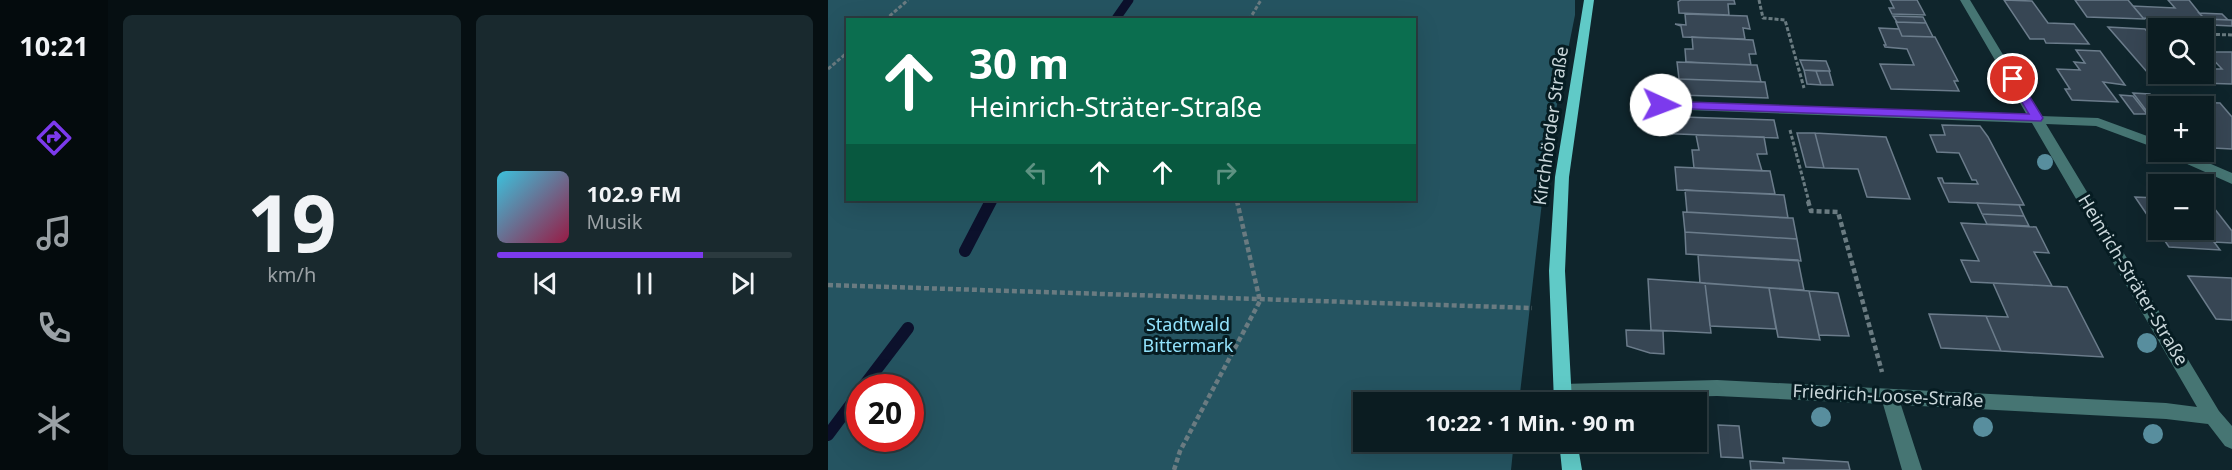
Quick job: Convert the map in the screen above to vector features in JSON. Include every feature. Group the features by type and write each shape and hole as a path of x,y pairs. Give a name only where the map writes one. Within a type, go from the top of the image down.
{"main road":[{"name":"Kirchhörder Straße","path":"1563,392 1557,271 1562,177 1589,0"},
{"path":"1570,452 1572,470"}],"street":[{"name":"Heinrich-Sträter-Straße","path":"1965,0 2213,417 2232,441"},
{"path":"1661,105 2098,122 2148,141"},
{"path":"2194,162 2232,179"},
{"name":"Friedrich-Loose-Straße","path":"1649,392 1717,388 2166,411 2213,417"},
{"path":"1888,396 1911,470"}],"path":[{"path":"887,18 908,0"},
{"path":"1250,18 1262,0"},
{"path":"1759,0 1763,18 1785,20 1811,111"},
{"path":"2214,34 2232,35"},
{"path":"828,69 846,54"},
{"path":"1786,110 1796,160 1811,211 1838,212 1888,396"},
{"path":"1174,470 1180,451 1260,301 1237,201"},
{"path":"828,285 1260,301 1532,308"}],"green space":[{"name":"Stadtwald Bittermark","path":"828,0 1575,0 1575,15 1548,150 1520,392 1353,392 1353,452 1513,452 1511,470 828,470"}],"building":[{"path":"1681,0 1734,0 1735,4 1728,4 1729,15 1679,13 1678,2"},
{"path":"1890,0 1917,0 1925,15 1892,14 1889,8 1894,8"},
{"path":"2004,0 2032,1 2048,23 2074,24 2089,44 2046,43 2044,39 2030,39"},
{"path":"2075,0 2128,0 2144,19 2087,17"},
{"path":"2168,0 2189,0 2203,18 2143,18 2133,6 2175,8"},
{"path":"2199,13 2222,14 2228,20 2214,18 2204,18"},
{"path":"1685,14 1747,16 1750,29 1743,28 1745,39 1683,37 1681,26 1675,24 1686,25"},
{"path":"1893,16 1923,17 1926,23 1897,22"},
{"path":"2214,19 2232,20 2232,26 2214,25"},
{"path":"1896,22 1926,23 1933,37 1902,36"},
{"path":"2108,27 2145,29 2148,32 2148,73"},
{"path":"1879,28 1899,29 1902,36 1935,37 1958,81 1954,81 1959,91 1891,89 1880,64 1914,65 1907,49 1885,47"},
{"path":"1692,37 1753,40 1756,54 1749,54 1751,65 1686,62 1685,49 1693,49"},
{"path":"2076,50 2100,51 2125,85 2103,82 2118,102 2072,100 2065,89 2070,89 2057,69 2080,70 2074,62 2085,63"},
{"path":"2214,52 2232,52 2232,84 2214,83 2214,69 2222,69 2214,60"},
{"path":"1800,60 1826,61 1830,71 1804,70"},
{"path":"1677,62 1757,65 1761,82 1679,79"},
{"path":"1804,70 1816,71 1821,85 1807,84"},
{"path":"1816,71 1829,71 1833,85 1821,85"},
{"path":"1648,78 1765,82 1768,98 1650,94"},
{"path":"2133,93 2152,96 2148,96 2148,113"},
{"path":"2120,95 2133,96 2147,114 2134,114"},
{"path":"2214,103 2220,103 2232,117 2232,149 2214,148"},
{"path":"1652,116 1774,120 1778,138 1653,133"},
{"path":"1942,125 1980,126 2024,205 1949,202 1938,178 1942,178 1944,183 1978,184 1976,180 1972,180 1959,153 1937,152 1930,135 1945,135"},
{"path":"1797,133 1815,133 1824,168 1806,167"},
{"path":"1815,133 1886,137 1910,199 1867,197 1858,169 1824,168"},
{"path":"1696,135 1764,137 1767,154 1757,154 1762,171 1694,168 1692,150 1699,150"},
{"path":"1675,167 1770,171 1775,194 1677,190"},
{"path":"1685,190 1784,195 1788,218 1687,212"},
{"path":"2135,197 2148,198 2148,216"},
{"path":"1977,203 2019,205 2024,216 1982,214"},
{"path":"2214,208 2232,231 2232,243 2214,242 2220,250 2169,247 2164,240 2214,240"},
{"path":"1683,212 1793,218 1797,239 1685,232"},
{"path":"1982,214 2024,216 2029,226 1987,224"},
{"path":"1961,223 2036,227 2049,253 2034,252 2052,286 1971,282 1961,260 1979,261"},
{"path":"1685,232 1797,239 1801,261 1686,254"},
{"path":"1698,255 1798,260 1804,290 1700,283"},
{"path":"2188,276 2232,278 2232,320 2216,319"},
{"path":"1648,279 1705,283 1711,333 1651,330"},
{"path":"1705,283 1769,288 1776,329 1710,326"},
{"path":"1993,283 2067,287 2103,357 2001,351 1986,316 2008,317"},
{"path":"1769,288 1809,291 1820,340 1778,337"},
{"path":"1809,291 1838,293 1849,336 1819,335"},
{"path":"1929,314 1986,316 2001,351 1941,348"},
{"path":"1626,330 1663,331 1664,354 1650,353 1627,346"},
{"path":"1718,425 1739,426 1743,458 1721,457"},
{"path":"1783,458 1848,462 1850,470 1751,470 1750,461 1784,463"}],"waterway":[{"path":"1116,18 1129,0"},
{"path":"965,251 991,201"},
{"path":"873,374 908,328"},
{"path":"828,435 846,411"}],"route":[{"path":"1661,105 2037,118 2013,79"}]}
